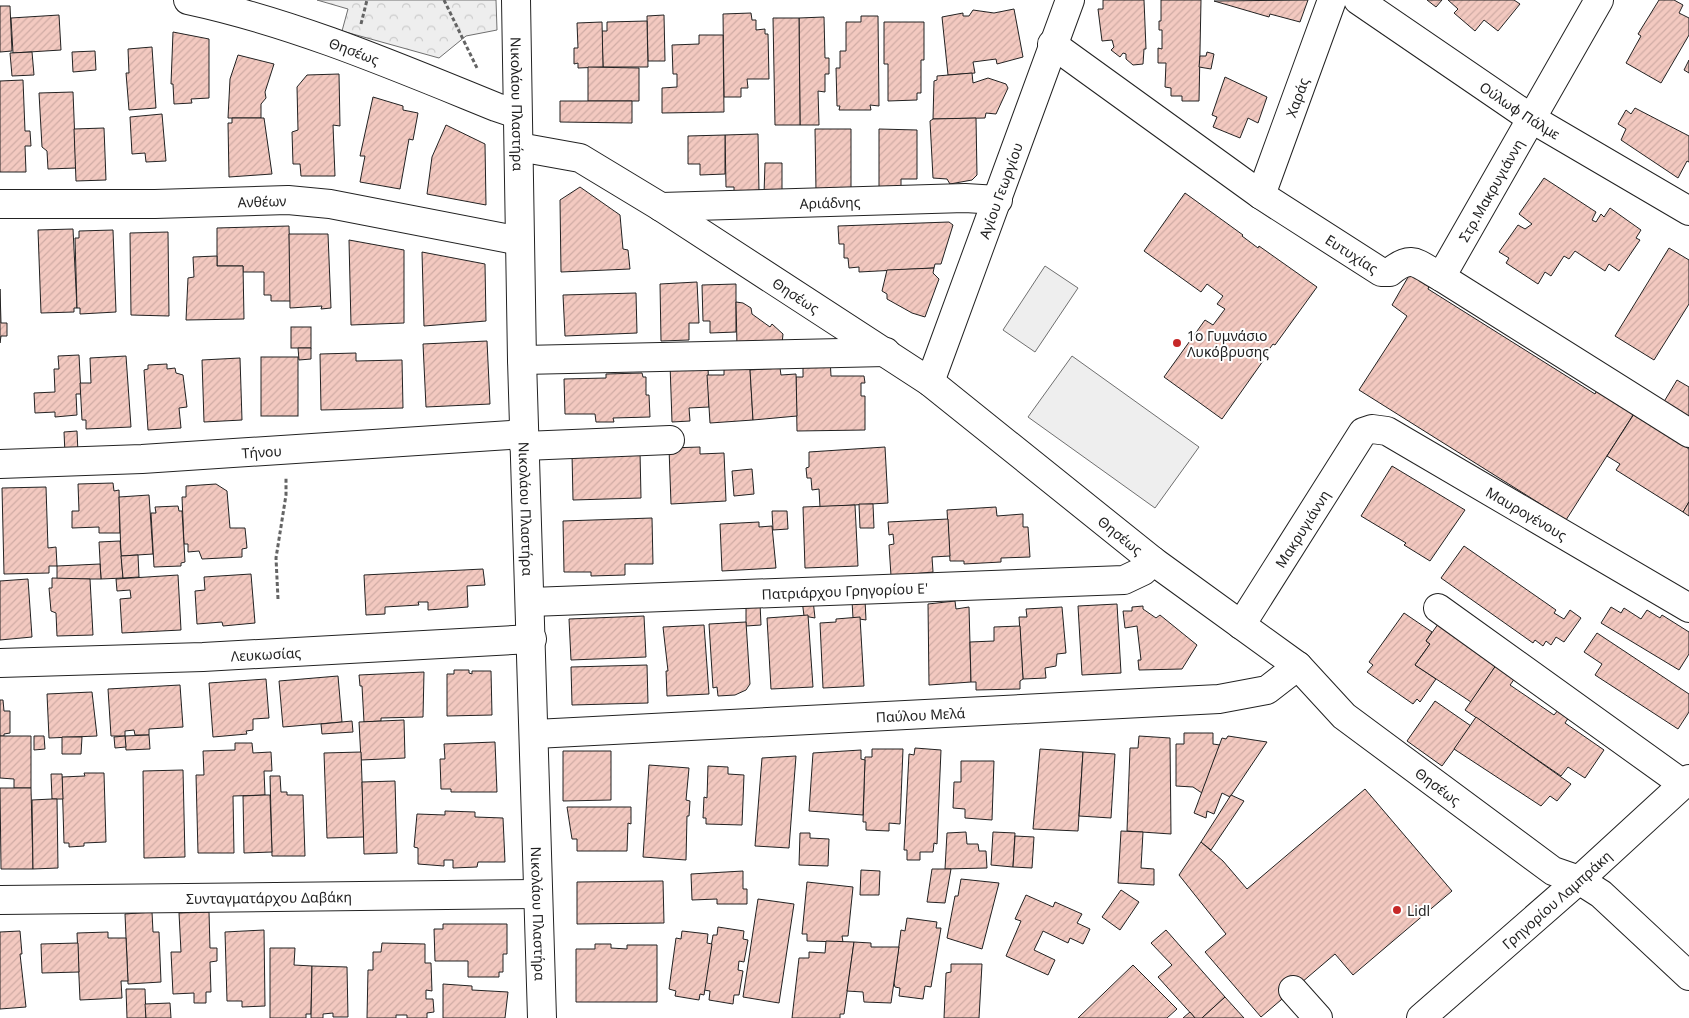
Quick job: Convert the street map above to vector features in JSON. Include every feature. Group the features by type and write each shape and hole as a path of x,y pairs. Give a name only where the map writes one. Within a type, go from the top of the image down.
{"street":[{"name":"Θησέως","path":"188,0 233,4 356,49 506,110"},
{"name":"Νικολάου Πλαστήρα","path":"516,0 506,110 519,147 524,440 531,602 542,1018"},
{"name":"Αγίου Γεωργίου","path":"930,382 998,200 1052,44 1070,0"},
{"name":"Χαράς","path":"1261,195 1332,0"},
{"name":"Ούλωφ Πάλμε","path":"1358,0 1532,119 1689,212"},
{"name":"Στρ.Μακρυγιάννη","path":"1441,277 1600,0"},
{"name":"Ευτυχίας","path":"1052,44 1261,195 1381,272 1390,272 1401,262 1407,261 1441,277 1689,433"},
{"name":"Θησέως","path":"519,147 580,158 661,207 930,382 1153,561 1298,666 1344,716 1553,871 1579,880 1601,894 1689,976"},
{"name":"Αριάδνης","path":"661,207 965,198 998,200"},
{"name":"Ανθέων","path":"0,204 155,204 288,200 330,204 520,241"},
{"path":"522,360 886,352"},
{"name":"Μαυρογένους","path":"1362,432 1372,429 1387,431 1689,608"},
{"name":"Μακρυγιάννη","path":"1241,625 1362,432"},
{"name":"Τήνου","path":"0,464 287,449 524,440 670,440"},
{"name":"Πατριάρχου Γρηγορίου Ε'","path":"531,602 1124,580 1143,571 1153,561"},
{"path":"1438,608 1686,781"},
{"name":"Λευκωσίας","path":"0,663 203,657 532,639"},
{"name":"Παύλου Μελά","path":"535,734 1219,699 1266,690 1298,666"},
{"name":"Γρηγορίου Λαμπράκη","path":"1421,1018 1579,880 1686,781"},
{"name":"Συνταγματάρχου Δαβάκη","path":"0,900 538,894"},
{"path":"1293,990 1318,1018"}],"path":[{"path":"444,0 506,110"},
{"path":"278,599 276,558 286,494 287,449"}],"green space":[{"path":"317,0 496,0 497,30 466,36 439,58 342,31 348,9"},
{"path":"1045,266 1078,288 1035,352 1003,330"},
{"path":"1072,356 1199,447 1155,508 1028,417"}],"building":[{"path":"1103,0 1144,0 1146,49 1144,49 1143,64 1133,65 1126,59 1126,54 1123,53 1120,57 1111,50 1114,47 1112,40 1102,41 1098,9 1103,9"},
{"path":"1161,0 1201,0 1199,101 1182,101 1182,96 1171,96 1171,88 1165,87 1166,63 1158,63 1158,48 1162,49 1162,30 1159,30"},
{"path":"1308,0 1300,22 1270,14 1269,17 1214,1"},
{"path":"1427,0 1442,0 1436,7"},
{"path":"1448,0 1514,0 1520,4 1498,31 1484,20 1475,31 1454,13 1458,9"},
{"path":"1659,0 1674,0 1683,5 1679,13 1689,18 1689,35 1661,83 1626,63 1641,36 1638,34"},
{"path":"0,6 10,6 12,51 0,52"},
{"path":"1014,9 1023,57 997,64 996,59 973,62 975,73 948,75 942,17 963,13 963,16 969,16 973,10 994,13"},
{"path":"751,13 752,20 756,20 756,30 765,29 765,34 768,34 769,79 747,79 748,88 741,88 741,97 724,97 723,14"},
{"path":"59,15 61,50 13,53 11,18"},
{"path":"664,15 665,61 648,61 647,16"},
{"path":"861,16 878,16 879,106 870,105 871,110 839,110 840,106 837,106 836,68 840,68 840,51 846,51 846,22 861,22"},
{"path":"824,17 825,58 829,58 829,74 825,74 825,92 818,91 819,125 800,125 799,18"},
{"path":"773,18 799,18 800,125 775,125"},
{"path":"647,21 648,67 603,67 602,31 607,31 607,22"},
{"path":"602,22 603,67 578,68 578,63 574,64 574,48 578,48 577,23"},
{"path":"884,22 924,22 924,60 921,60 921,93 917,93 917,100 888,101 888,64 884,64"},
{"path":"173,32 209,39 209,98 191,99 192,103 174,104 173,84 171,84"},
{"path":"699,35 723,35 724,112 662,113 662,88 677,87 677,74 673,74 672,45 699,44"},
{"path":"152,47 156,108 129,110 126,73 129,73 128,49"},
{"path":"95,51 96,70 73,72 72,52"},
{"path":"32,52 34,75 12,76 10,53"},
{"path":"1207,52 1214,54 1211,69 1199,67 1200,56 1206,56"},
{"path":"238,55 274,64 265,92 266,98 261,104 261,118 228,118 230,79"},
{"path":"1689,60 1689,73 1684,70"},
{"path":"588,67 639,68 639,101 588,101"},
{"path":"972,73 973,83 988,78 1006,84 1008,88 996,114 986,113 985,118 933,119 934,81 937,80 937,76"},
{"path":"339,74 340,126 333,125 335,176 301,176 300,164 293,164 292,132 298,130 297,87 307,75"},
{"path":"1225,77 1267,97 1258,123 1248,118 1240,138 1213,127 1217,117 1212,115"},
{"path":"23,80 25,131 30,131 31,146 25,146 26,172 0,172 0,81"},
{"path":"73,92 76,168 48,169 47,151 42,147 39,93"},
{"path":"373,97 403,106 403,110 418,113 413,140 409,139 400,189 360,182 365,156 360,156"},
{"path":"560,101 632,101 632,123 560,122"},
{"path":"1635,108 1689,136 1689,162 1687,161 1678,178 1621,140 1626,129 1618,124 1626,110 1631,114"},
{"path":"162,114 166,161 146,162 145,153 132,154 130,117"},
{"path":"232,118 264,118 272,174 229,177 228,123 232,123"},
{"path":"976,118 977,175 972,180 950,184 947,179 933,178 930,121 933,119"},
{"path":"446,125 485,144 486,205 427,194 432,157"},
{"path":"104,128 106,180 76,181 74,129"},
{"path":"815,129 851,129 851,190 816,191"},
{"path":"879,129 917,130 917,179 901,179 901,187 879,187"},
{"path":"758,134 759,192 734,193 734,187 726,187 725,135"},
{"path":"725,135 725,174 700,175 700,164 688,164 688,136"},
{"path":"765,163 782,163 782,194 764,194"},
{"path":"1544,178 1596,212 1592,220 1596,222 1601,214 1604,217 1610,208 1641,230 1636,238 1640,240 1619,271 1609,264 1605,271 1575,251 1569,259 1564,256 1551,276 1545,272 1538,284 1506,263 1509,258 1499,252 1518,225 1525,229 1532,224 1519,214"},
{"path":"580,187 620,215 623,249 628,250 630,269 561,272 560,200"},
{"path":"1185,193 1258,248 1259,246 1317,287 1275,345 1273,344 1261,360 1263,361 1222,419 1164,377 1205,320 1213,325 1225,309 1217,304 1223,296 1207,284 1201,292 1144,251"},
{"path":"949,222 953,225 941,264 935,264 934,268 859,272 859,267 849,268 848,258 844,258 844,244 839,244 838,226"},
{"path":"289,226 291,301 271,301 271,295 264,295 264,272 243,272 243,266 217,266 217,228"},
{"path":"73,229 77,308 74,308 74,312 41,313 38,230"},
{"path":"113,230 116,312 80,314 80,308 77,308 75,238 79,238 79,231"},
{"path":"168,232 169,316 131,315 130,233"},
{"path":"289,234 328,234 331,308 321,309 322,306 290,308"},
{"path":"349,240 404,250 404,323 351,325"},
{"path":"1669,248 1689,260 1689,304 1654,360 1615,336"},
{"path":"422,252 485,264 486,321 424,326"},
{"path":"217,256 217,266 243,266 244,319 186,320 188,278 194,277 193,257"},
{"path":"934,268 933,273 939,279 925,317 912,313 887,299 887,294 882,291 887,270"},
{"path":"1411,272 1430,284 1428,289 1595,394 1598,388 1635,412 1566,520 1359,390 1407,316 1392,305"},
{"path":"697,282 699,323 689,323 689,340 661,341 660,284"},
{"path":"736,284 736,332 710,333 710,321 703,321 702,285"},
{"path":"0,289 1,323 7,323 7,336 1,336 0,343"},
{"path":"636,293 637,333 565,336 563,295"},
{"path":"736,302 743,303 751,308 752,314 770,327 772,324 783,334 782,344 737,346"},
{"path":"291,327 311,327 311,348 291,348"},
{"path":"487,341 490,404 426,407 423,344"},
{"path":"298,348 311,348 311,359 299,360"},
{"path":"356,353 356,361 402,360 403,408 321,410 320,354"},
{"path":"79,355 81,394 76,394 77,415 55,417 55,412 35,413 34,393 55,392 54,369 59,369 58,356"},
{"path":"126,356 131,427 86,429 86,420 82,420 80,383 91,383 90,358"},
{"path":"261,357 298,357 298,416 261,416"},
{"path":"240,358 242,420 204,422 202,360"},
{"path":"830,358 831,376 864,376 865,383 861,383 861,396 865,396 865,430 797,431 796,377 803,377 803,359"},
{"path":"708,363 709,407 689,408 690,421 672,422 670,364"},
{"path":"167,364 167,369 175,368 176,373 183,375 187,407 179,408 181,428 148,430 144,370 148,369 148,365"},
{"path":"750,367 753,420 710,423 707,375 724,375 724,368"},
{"path":"780,368 781,375 796,374 797,416 753,420 750,370"},
{"path":"642,373 643,377 646,377 646,395 649,395 650,417 613,418 614,422 596,422 595,414 565,414 564,379 606,378 606,374"},
{"path":"1677,380 1689,387 1689,421 1662,405"},
{"path":"1634,414 1689,449 1689,502 1683,512 1616,470 1620,464 1607,456"},
{"path":"77,431 78,453 65,454 64,432"},
{"path":"700,447 700,454 724,453 726,501 671,504 669,448"},
{"path":"885,447 888,503 820,507 819,489 812,490 811,478 807,478 806,468 809,467 809,452"},
{"path":"640,452 641,498 573,500 572,454"},
{"path":"1392,466 1465,510 1430,561 1404,545 1406,543 1361,516"},
{"path":"752,469 754,494 734,496 732,471"},
{"path":"113,483 114,491 119,490 120,533 99,533 99,527 72,528 72,511 79,511 78,484"},
{"path":"216,484 227,491 230,528 245,528 247,548 242,549 242,557 202,559 199,551 188,552 188,544 184,544 182,497 186,497 186,486"},
{"path":"46,487 48,548 56,547 57,566 49,566 49,573 4,574 2,488"},
{"path":"149,495 153,554 121,556 119,497"},
{"path":"1689,502 1689,516 1683,512"},
{"path":"859,504 873,504 874,528 860,528"},
{"path":"855,505 858,566 805,568 803,507"},
{"path":"178,506 179,511 182,511 185,562 181,563 181,566 154,567 151,513 156,513 155,507"},
{"path":"996,507 997,516 1023,514 1023,527 1028,527 1030,557 1001,558 1001,562 964,564 964,561 950,561 947,510"},
{"path":"772,511 787,511 788,529 773,530"},
{"path":"652,518 653,564 625,564 625,575 591,576 591,572 564,572 563,521"},
{"path":"948,519 950,556 932,557 933,572 891,576 889,545 894,544 893,534 889,535 888,522"},
{"path":"759,522 759,527 772,526 776,568 722,571 720,524"},
{"path":"120,541 123,578 101,579 99,542"},
{"path":"1464,546 1556,610 1554,613 1564,619 1570,610 1581,618 1564,642 1556,637 1551,645 1546,641 1543,646 1535,640 1533,643 1441,578"},
{"path":"138,555 139,577 123,578 121,556"},
{"path":"100,564 101,579 57,579 57,566"},
{"path":"483,569 485,585 467,586 468,607 428,610 428,602 418,602 419,605 385,607 385,614 366,615 364,575"},
{"path":"251,574 255,623 223,626 222,622 197,624 195,591 205,590 204,577"},
{"path":"178,575 181,630 122,633 120,599 131,598 130,590 117,591 116,579"},
{"path":"52,578 90,579 93,635 57,636 56,613 51,611 49,588 52,588"},
{"path":"28,579 32,637 0,640 0,581"},
{"path":"802,600 813,600 815,618 804,616"},
{"path":"865,600 866,620 853,618 852,601"},
{"path":"955,601 956,609 969,607 971,682 929,685 928,604"},
{"path":"746,603 760,603 761,625 746,626"},
{"path":"1117,604 1121,673 1082,675 1078,606"},
{"path":"1143,606 1143,609 1156,618 1160,615 1197,645 1182,669 1139,670 1138,660 1141,660 1137,626 1125,628 1123,611 1132,611 1132,607"},
{"path":"1062,607 1066,653 1057,654 1056,666 1045,668 1046,678 1023,679 1019,617 1027,617 1026,609"},
{"path":"1611,607 1621,613 1624,608 1641,619 1647,610 1660,618 1662,615 1689,632 1689,654 1679,670 1601,623"},
{"path":"1404,613 1432,632 1426,641 1430,644 1415,665 1436,679 1420,702 1417,699 1413,704 1367,672 1373,665 1369,662"},
{"path":"808,615 813,687 771,689 767,618"},
{"path":"644,616 646,657 571,660 569,619"},
{"path":"860,617 864,686 823,688 820,623 836,622 836,619"},
{"path":"1441,620 1499,661 1471,702 1415,665 1430,644 1426,641"},
{"path":"746,622 750,684 746,690 735,695 718,696 717,687 713,688 709,624"},
{"path":"704,625 709,694 667,696 666,671 668,671 663,627"},
{"path":"1020,626 1023,679 1020,681 1020,689 976,690 976,682 971,682 970,642 994,641 994,627"},
{"path":"1597,633 1689,694 1689,712 1678,729 1595,675 1602,664 1584,652"},
{"path":"1499,661 1518,674 1510,685 1554,715 1559,709 1569,717 1565,723 1604,750 1585,778 1568,767 1561,776 1465,710"},
{"path":"647,665 648,703 572,705 571,667"},
{"path":"454,670 469,670 469,673 472,674 472,671 491,671 492,715 447,716 447,674 454,674"},
{"path":"424,672 423,717 381,718 381,721 364,722 362,686 360,686 359,675"},
{"path":"338,676 342,722 283,727 279,681"},
{"path":"266,679 269,718 253,719 253,730 246,731 247,734 213,737 209,683"},
{"path":"180,685 183,727 149,729 149,735 135,735 134,730 125,731 125,736 111,736 108,689"},
{"path":"92,692 97,736 49,738 47,694"},
{"path":"0,700 3,700 4,711 10,711 10,733 4,734 4,736 0,736"},
{"path":"1435,701 1471,726 1442,766 1407,741"},
{"path":"1476,717 1571,784 1557,801 1550,796 1541,806 1454,749"},
{"path":"404,720 405,758 361,760 359,722"},
{"path":"352,721 353,732 322,734 321,724"},
{"path":"1184,733 1213,733 1213,744 1220,745 1202,793 1193,787 1176,786 1176,744 1184,744"},
{"path":"149,735 150,749 126,750 125,736"},
{"path":"0,736 31,736 31,788 14,788 14,779 0,778"},
{"path":"34,736 44,736 45,749 34,750"},
{"path":"125,736 126,747 115,748 114,737"},
{"path":"1139,736 1170,738 1171,834 1127,831 1130,748 1138,748"},
{"path":"1228,736 1267,742 1230,797 1222,793 1214,814 1207,811 1206,818 1194,813 1222,738 1226,739"},
{"path":"62,737 82,737 81,754 62,754"},
{"path":"495,742 497,792 451,792 451,789 441,789 440,759 445,759 444,744"},
{"path":"235,743 252,743 253,753 271,752 272,771 264,771 265,795 233,796 234,853 198,853 196,775 204,775 203,751 235,750"},
{"path":"915,748 941,750 937,844 934,843 933,852 920,852 920,860 907,860 907,850 904,850 909,754 914,755"},
{"path":"872,749 903,749 900,824 889,823 889,831 866,830 866,822 863,822 865,757 872,757"},
{"path":"1040,749 1083,752 1078,831 1033,829"},
{"path":"861,750 861,759 865,760 863,815 809,811 813,753"},
{"path":"563,751 611,751 611,800 563,801"},
{"path":"361,752 364,837 327,838 324,753"},
{"path":"1083,752 1115,754 1111,818 1079,816"},
{"path":"796,756 789,848 755,846 762,758"},
{"path":"961,761 994,761 992,820 965,818 965,809 953,808 954,782 961,782"},
{"path":"649,765 689,768 686,800 690,801 689,816 687,816 686,860 643,857"},
{"path":"708,766 728,767 728,774 744,775 742,825 706,824 706,818 703,818 704,797 707,798"},
{"path":"183,770 185,857 144,858 143,771"},
{"path":"84,773 104,773 106,842 84,843 84,846 69,847 69,843 64,843 62,777 85,776"},
{"path":"51,774 62,774 63,799 52,799"},
{"path":"270,776 280,776 281,792 287,792 287,795 303,795 305,856 272,856"},
{"path":"395,781 397,853 364,854 362,782"},
{"path":"0,788 31,788 33,869 1,869"},
{"path":"1365,789 1452,891 1353,975 1335,954 1261,1017 1205,952 1226,934 1179,875 1201,842 1223,861 1247,889"},
{"path":"270,795 272,852 244,853 243,796"},
{"path":"1231,795 1244,801 1211,850 1201,842"},
{"path":"57,799 58,868 33,869 32,800"},
{"path":"567,807 631,807 631,824 628,823 627,851 577,851 577,839 572,839"},
{"path":"445,811 475,812 475,817 503,818 505,862 478,862 477,867 453,868 453,860 444,860 444,866 418,864 418,848 414,847 417,814 445,815"},
{"path":"1121,831 1143,832 1141,868 1154,869 1154,885 1118,883"},
{"path":"966,832 967,844 978,844 979,851 986,851 987,868 945,869 947,833"},
{"path":"993,832 1015,833 1013,867 991,865"},
{"path":"800,833 810,833 810,838 829,839 828,866 799,865"},
{"path":"1015,836 1034,837 1032,868 1013,867"},
{"path":"932,869 951,869 945,903 927,902"},
{"path":"861,870 880,871 879,895 860,895"},
{"path":"743,871 743,889 747,889 747,904 717,904 717,899 692,900 691,874"},
{"path":"961,879 999,883 982,949 947,938 955,896 958,896"},
{"path":"663,881 664,923 577,924 577,882"},
{"path":"807,882 853,887 848,936 842,936 843,942 807,941 807,934 802,934"},
{"path":"1121,890 1139,902 1120,930 1102,917"},
{"path":"1026,895 1053,907 1055,902 1082,914 1077,923 1090,929 1083,944 1070,938 1068,943 1043,931 1034,950 1055,960 1048,975 1006,956 1021,921 1015,919"},
{"path":"758,899 794,904 779,1003 743,997"},
{"path":"152,912 153,932 159,932 161,982 128,984 125,914"},
{"path":"209,912 210,948 217,948 217,961 210,962 211,992 206,992 206,1003 194,1003 194,993 173,994 171,952 181,952 179,913"},
{"path":"907,918 937,922 936,928 941,928 931,987 925,986 923,999 899,996 900,988 895,987 894,983 901,930 905,931"},
{"path":"443,924 507,924 507,954 503,954 503,972 499,972 499,977 468,977 468,961 435,961 434,929 443,929"},
{"path":"718,927 744,931 743,939 748,940 744,962 739,961 738,970 743,971 739,995 734,995 733,1004 709,1000 710,991 704,990 713,935 717,935"},
{"path":"264,930 265,1006 242,1007 242,1001 227,1001 225,932"},
{"path":"1166,930 1225,997 1202,1018 1195,1018 1158,977 1172,965 1151,943"},
{"path":"20,931 22,954 20,954 26,1007 0,1009 0,932"},
{"path":"682,931 708,934 707,943 712,944 704,995 700,994 699,1000 675,996 676,991 669,989 676,938 681,939"},
{"path":"108,932 108,938 126,938 128,981 121,981 122,998 80,1000 77,933"},
{"path":"826,941 854,942 844,1014 840,1014 840,1018 792,1018 799,958 809,958 809,952 825,953"},
{"path":"854,942 871,943 871,947 899,947 891,1003 864,1002 863,992 847,991"},
{"path":"78,943 79,972 42,973 41,944"},
{"path":"382,943 425,944 425,963 431,963 432,991 426,990 426,999 433,999 434,1012 427,1013 427,1018 407,1018 407,1015 396,1015 396,1018 367,1018 368,970 373,970 373,952 381,952"},
{"path":"595,944 611,944 611,948 627,949 627,945 657,945 657,1002 576,1002 576,949 595,949"},
{"path":"270,948 295,948 294,965 312,966 311,1014 306,1014 306,1018 270,1018"},
{"path":"951,964 982,964 979,1018 944,1018 946,973 951,972"},
{"path":"1133,965 1177,1009 1167,1018 1078,1018"},
{"path":"312,966 347,967 348,1017 333,1017 333,1013 323,1014 323,1018 311,1018"},
{"path":"443,984 472,986 472,990 508,992 505,1018 443,1018"},
{"path":"126,989 145,989 146,1018 127,1018"},
{"path":"1225,997 1244,1018 1202,1018"},
{"path":"170,1003 171,1018 146,1018 145,1004"},
{"path":"1190,1012 1195,1018 1183,1018"}],"place":[{"name":"1ο Γυμνάσιο Λυκόβρυσης","path":"1177,343"},
{"name":"Lidl","path":"1397,910"}]}
